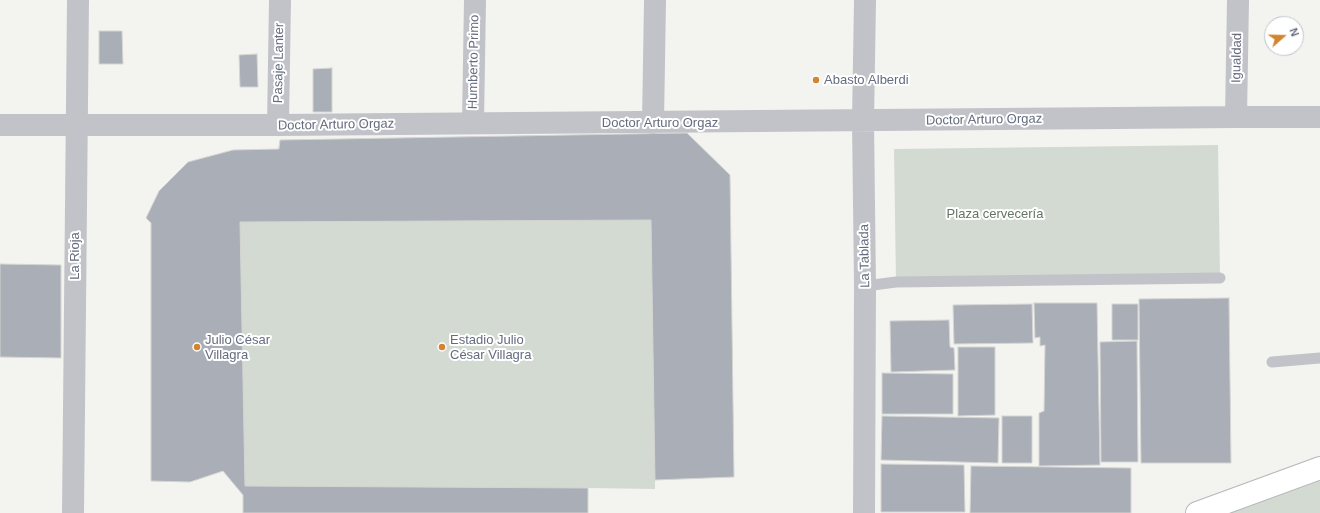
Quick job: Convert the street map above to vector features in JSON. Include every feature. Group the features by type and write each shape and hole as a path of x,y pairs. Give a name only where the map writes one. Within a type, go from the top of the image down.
{"main road":[{"path":"1197,513 1320,468"}],"street":[{"name":"La Rioja","path":"73,513 78,0"},
{"name":"Pasaje Lanter","path":"278,125 280,0"},
{"name":"Humberto Primo","path":"473,123 475,0"},
{"path":"653,123 655,0"},
{"name":"La Tablada","path":"864,513 865,286 863,121 865,0"},
{"name":"Igualdad","path":"1236,117 1238,0"},
{"name":"Doctor Arturo Orgaz","path":"0,125 653,123 1320,117"}],"lane":[{"path":"865,286 896,282 1220,278"},
{"path":"1272,362 1320,358"}],"green space":[{"name":"Estadio Julio César Villagra","path":"687,133 730,175 734,477 655,480 655,489 588,488 588,513 243,513 243,495 223,471 190,482 151,481 151,223 146,218 159,191 188,162 233,150 278,149 280,140"},
{"name":"Plaza cervecería","path":"1218,145 1220,278 896,282 894,149"},
{"path":"1320,468 1320,513 1197,513"}],"building":[{"path":"99,31 122,31 123,64 99,64"},
{"path":"257,54 258,87 240,87 239,55"},
{"path":"332,68 332,112 313,112 313,69"},
{"name":"Julio César Villagra","path":"687,133 730,175 734,477 655,480 651,220 240,222 245,486 588,488 588,513 243,513 243,495 223,471 190,482 151,481 151,223 146,218 159,191 188,162 233,150 279,149 280,140"},
{"path":"0,264 61,265 61,358 0,357"},
{"path":"1229,298 1231,463 1141,463 1139,299"},
{"path":"1034,303 1097,303 1100,465 1039,466 1039,413 1044,411 1045,345 1040,346 1040,337 1035,338"},
{"path":"1032,304 1033,343 954,344 953,305"},
{"path":"1112,304 1138,304 1138,340 1112,340"},
{"path":"949,320 950,347 954,348 955,370 891,372 890,321"},
{"path":"1137,341 1138,462 1101,462 1100,342"},
{"path":"958,347 995,347 995,415 958,416"},
{"path":"882,373 953,374 953,414 882,414"},
{"path":"882,416 999,418 998,463 881,460"},
{"path":"1002,416 1032,416 1032,463 1002,463"},
{"path":"881,464 964,465 965,512 881,512"},
{"path":"971,466 1131,468 1131,513 970,513"}],"place":[{"name":"Abasto Alberdi","path":"816,80"},
{"name":"Julio César Villagra","path":"197,347"},
{"name":"Estadio Julio César Villagra","path":"442,347"}]}
